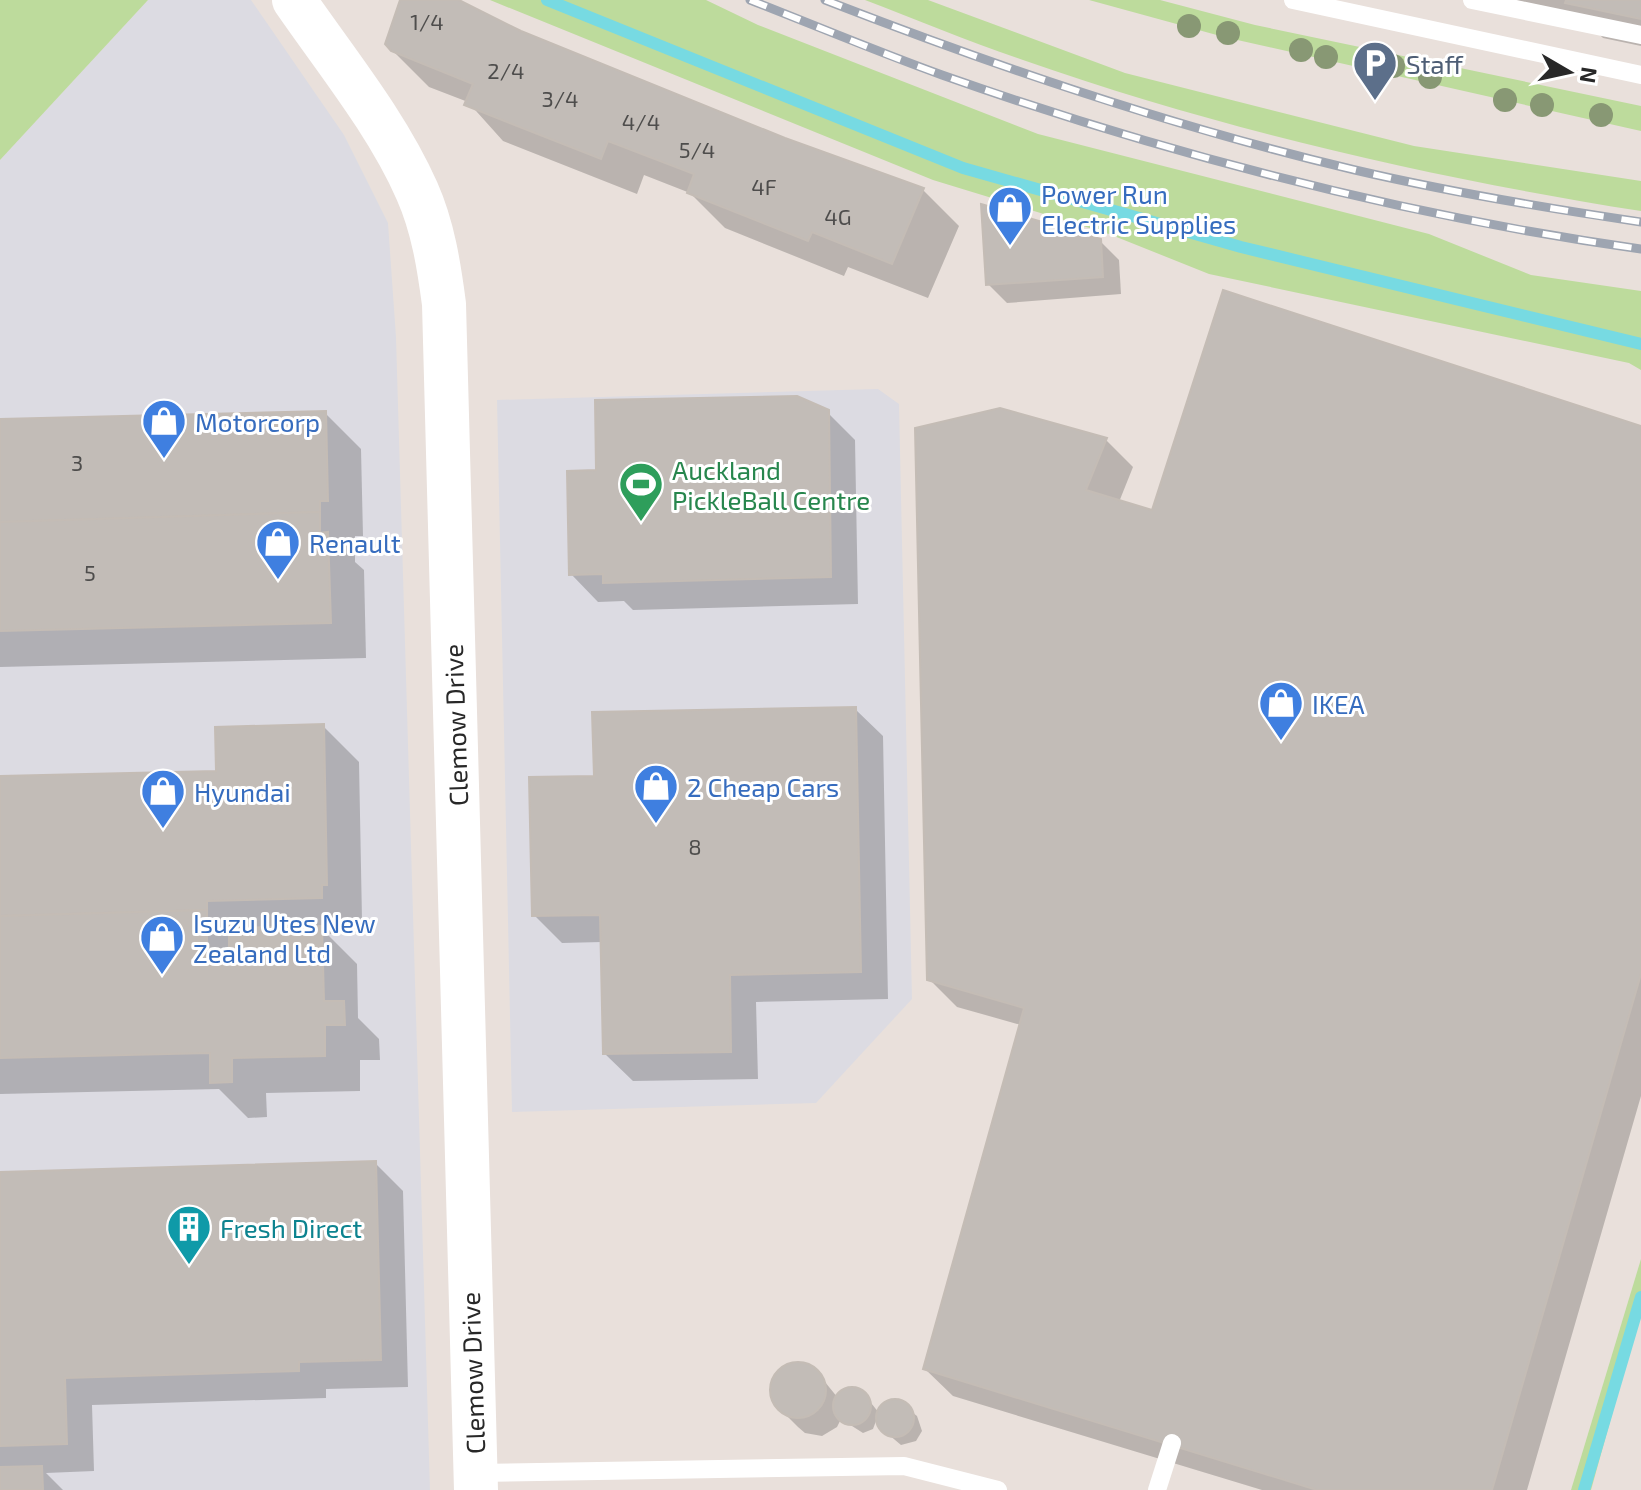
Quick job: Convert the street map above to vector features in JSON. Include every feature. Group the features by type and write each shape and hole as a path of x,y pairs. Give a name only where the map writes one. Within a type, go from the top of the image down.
{"main road":[{"name":"Clemow Drive","path":"294,0 373,116 417,190 437,254 444,304 476,1481"}],"lane":[{"path":"1293,0 1641,75"},
{"path":"1472,0 1608,19 1641,35"},
{"path":"1157,1490 1172,1443"},
{"path":"476,1481 904,1466 998,1490"}],"shaded area":[{"path":"148,0 251,0 344,135 388,223 396,337 430,1490 0,1490 0,160"},
{"path":"878,389 899,404 912,999 816,1103 512,1112 497,400"}],"green space":[{"path":"0,0 148,0 0,160"},
{"path":"490,0 706,0 758,25 1038,134 1429,234 1531,275 1641,291 1641,370 1629,363 1209,274 1109,234 933,180"},
{"path":"865,0 928,0 1125,73 1414,146 1641,181 1641,211 1406,167 1251,130 1023,60"},
{"path":"1089,0 1160,0 1255,25 1641,106 1641,131 1224,37"},
{"path":"1641,1259 1641,1310 1591,1490 1571,1490"}],"building":[{"path":"400,0 459,0 521,31 785,138 924,188 892,264 812,232 808,241 687,193 694,174 608,141 601,159 464,105 473,84 391,51 385,44"},
{"path":"1566,0 1641,0 1641,19 1565,3"},
{"path":"981,204 1101,239 1103,277 986,285"},
{"name":"IKEA","path":"1223,290 1641,426 1641,974 1492,1490 1317,1490 923,1369 1024,1008 927,980 915,428 1000,408 1107,438 1086,490 1152,510"},
{"path":"797,396 829,410 831,577 603,583 603,574 569,575 567,471 596,470 595,400"},
{"name":"Motorcorp","path":"326,411 328,501 320,501 320,512 0,522 0,419"},
{"path":"320,512 320,533 328,532 331,623 0,631 0,522"},
{"path":"856,707 861,972 730,975 731,1052 603,1054 600,915 532,916 529,777 594,776 592,712"},
{"name":"Hyundai","path":"324,724 327,885 322,885 322,898 207,901 207,910 0,916 0,776 216,771 215,727"},
{"name":"Isuzu Utes New Zealand Ltd","path":"207,910 207,951 229,950 229,928 322,926 324,1001 344,1001 345,1025 325,1025 325,1056 232,1058 232,1082 210,1083 210,1053 0,1058 0,916"},
{"name":"Fresh Direct","path":"376,1161 381,1360 299,1362 299,1371 65,1378 67,1444 0,1446 0,1172"},
{"path":"798,1362 818,1370 826,1390 818,1410 798,1418 778,1410 770,1390 778,1370"},
{"path":"852,1387 865,1393 871,1406 865,1419 852,1425 839,1419 833,1406 839,1393"},
{"path":"895,1399 908,1405 914,1418 908,1431 895,1437 882,1431 876,1418 882,1405"},
{"path":"42,1466 43,1490 0,1490 0,1467"}],"waterway":[{"path":"547,0 963,168 1241,247 1641,344"},
{"path":"1584,1490 1641,1297"}],"railway":[{"path":"750,0 942,75 1200,156 1464,219 1641,249"},
{"path":"825,0 955,49 1220,135 1355,170 1461,192 1641,222"}],"place":[{"name":"Staff","path":"1375,102"},
{"name":"Power Run Electric Supplies","path":"1010,247"},
{"name":"Motorcorp","path":"164,460"},
{"name":"Auckland PickleBall Centre","path":"641,523"},
{"name":"Renault","path":"278,581"},
{"name":"IKEA","path":"1281,742"},
{"name":"2 Cheap Cars","path":"656,825"},
{"name":"Hyundai","path":"163,830"},
{"name":"Isuzu Utes New Zealand Ltd","path":"162,976"},
{"name":"Fresh Direct","path":"189,1266"}]}
